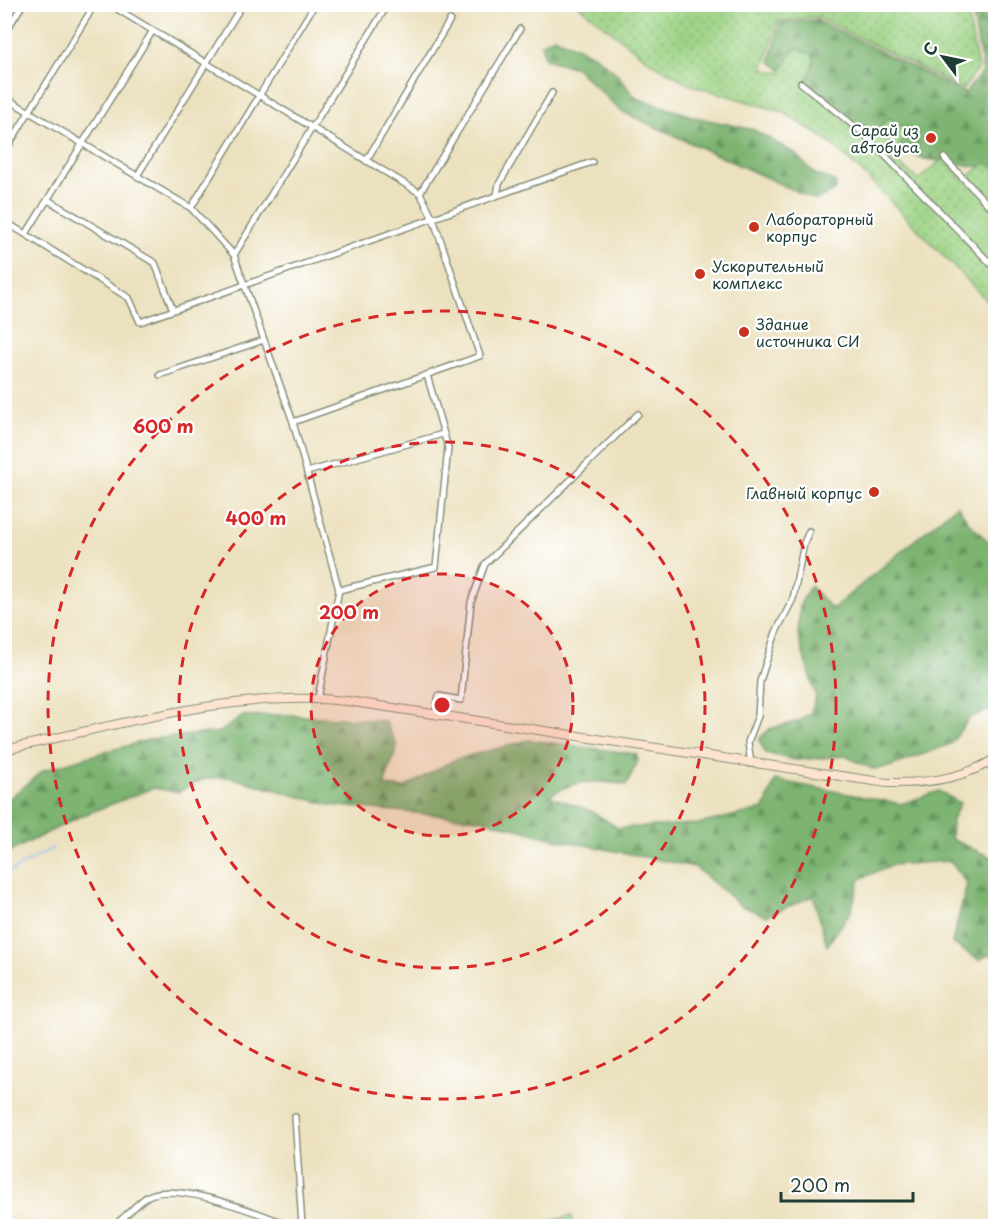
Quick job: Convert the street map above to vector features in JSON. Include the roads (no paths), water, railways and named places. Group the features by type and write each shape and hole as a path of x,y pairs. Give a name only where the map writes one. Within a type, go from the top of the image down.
{"main road":[{"path":"4,750 234,702 318,698 751,765 908,784 968,773 996,758"}],"street":[{"path":"4,34 23,4"},
{"path":"4,153 96,4"},
{"path":"109,4 420,193 433,218 480,356 293,422"},
{"path":"137,176 240,7 230,4"},
{"path":"191,208 315,4"},
{"path":"234,255 388,4"},
{"path":"366,161 450,20"},
{"path":"420,193 520,28"},
{"path":"26,234 152,32"},
{"path":"801,83 864,134 996,268"},
{"path":"497,195 499,184 552,93"},
{"path":"4,96 191,208 234,255 293,422 339,590 318,698"},
{"path":"945,158 996,213"},
{"path":"4,221 129,298 140,322 592,162"},
{"path":"48,201 155,263 173,310"},
{"path":"160,375 264,340"},
{"path":"339,590 436,567 448,448 427,375"},
{"path":"435,715 439,696 461,700 471,602 485,564 638,414"},
{"path":"307,472 443,434"},
{"path":"751,765 748,742 758,716 760,681 776,632 794,599 802,553 809,531"},
{"path":"295,1118 302,1227"},
{"path":"113,1227 148,1196 167,1193 239,1205 291,1227"}],"waterway":[{"path":"4,875 53,848"}],"place":[{"name":"Сарай из автобуса","path":"931,138"},
{"name":"Лабораторный корпус","path":"754,227"},
{"name":"Ускорительный комплекс","path":"700,274"},
{"name":"Здание источника СИ","path":"744,332"},
{"name":"Главный корпус","path":"874,492"}]}
